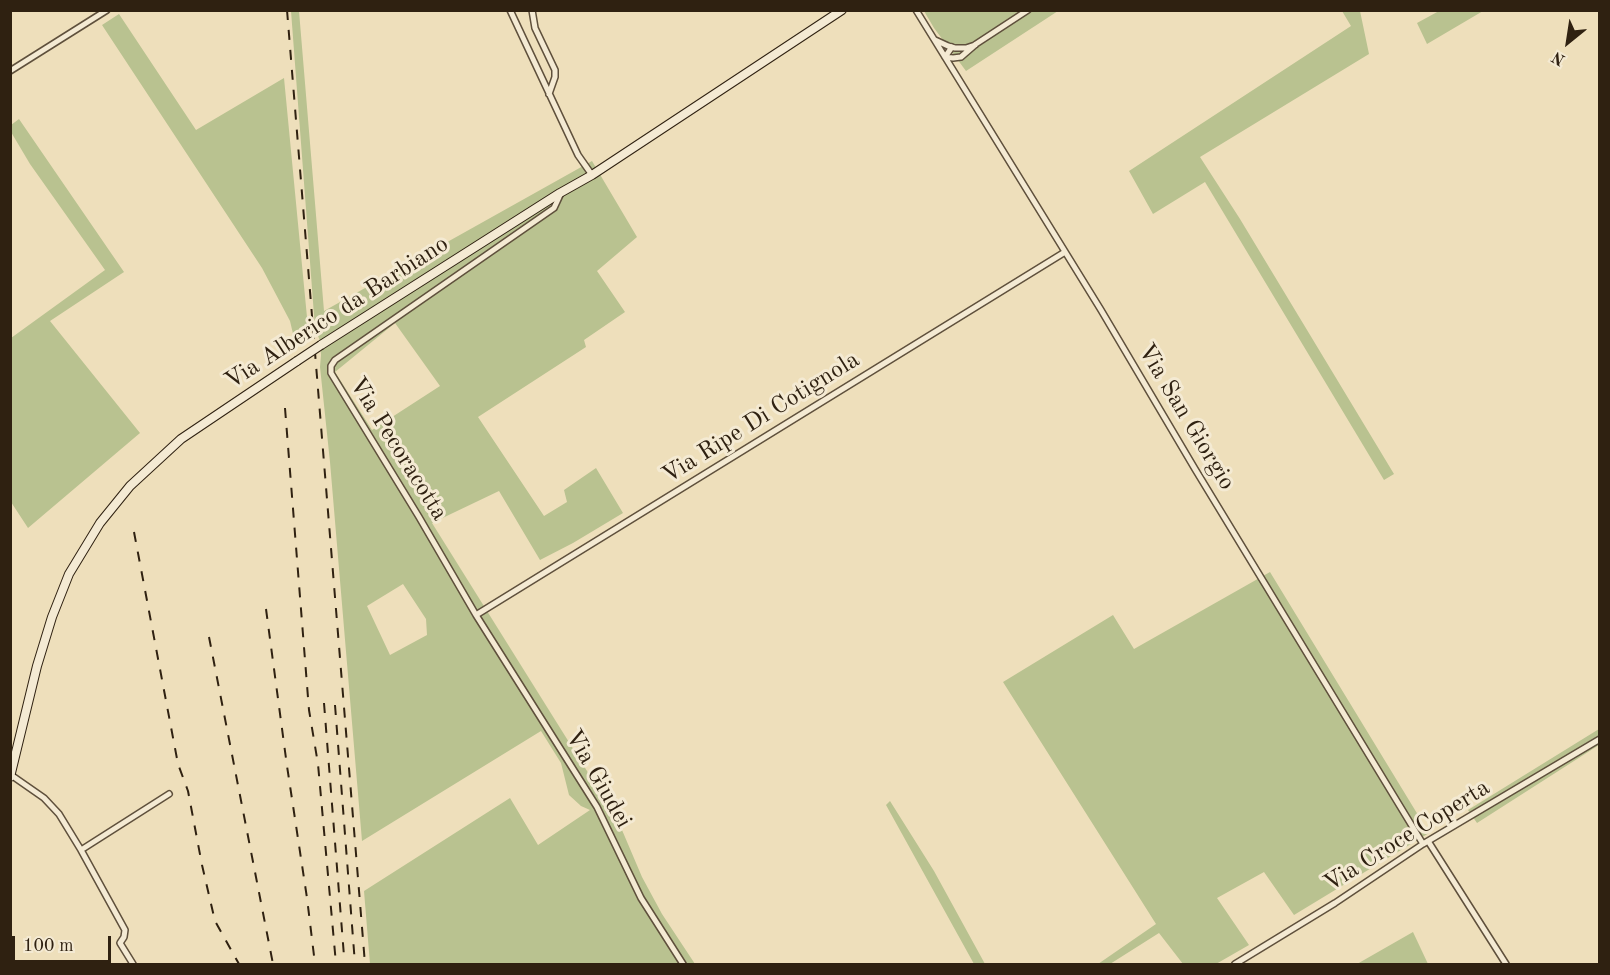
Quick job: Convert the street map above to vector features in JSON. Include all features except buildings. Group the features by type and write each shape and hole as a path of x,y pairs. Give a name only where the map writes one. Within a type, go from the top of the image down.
{"main road":[{"name":"Via Alberico da Barbiano","path":"11,776 37,666 52,617 69,574 100,523 130,486 181,439 297,361 560,193 592,175 842,10"}],"street":[{"path":"510,10 578,155 592,175"},
{"path":"532,10 535,28 555,70 549,94"},
{"name":"Via San Giorgio","path":"916,10 1101,310 1195,469 1426,842 1506,964"},
{"path":"955,75 956,66 961,57 976,44 1028,10"},
{"path":"10,71 106,11"},
{"path":"933,39 952,48 976,44"},
{"path":"945,57 952,48"},
{"path":"945,57 961,57"},
{"name":"Via Pecoracotta","path":"476,615 332,376 331,366 335,360 554,208 560,193"},
{"name":"Via Ripe Di Cotignola","path":"476,615 1065,252"},
{"name":"Via Giudei","path":"476,615 597,807 641,898 683,964"},
{"name":"Via Croce Coperta","path":"1235,964 1335,903 1426,842 1599,739"},
{"path":"11,776 44,798 59,814 125,930 120,943 132,964"},
{"path":"81,850 169,794"}],"green space":[{"path":"291,11 299,11 324,311 592,161 637,237 597,271 625,312 584,340 586,347 478,417 544,516 567,502 564,490 596,468 623,513 540,560 499,491 432,523 587,771 622,830 642,877 662,914 695,964 370,964 364,891 510,798 538,845 590,810 581,806 569,795 561,763 541,731 362,841 320,367 320,341 315,328","holes":["395,323 440,386 372,430 335,372","403,584 426,619 427,635 390,655 367,606"]},
{"path":"924,11 1058,11 966,71"},
{"path":"1342,11 1360,11 1369,54 1200,157 1394,474 1384,480 1205,182 1153,214 1129,171 1351,26"},
{"path":"1439,11 1483,11 1427,44 1417,23"},
{"path":"119,14 196,130 284,78 309,338 295,342 290,321 262,268 102,25"},
{"path":"19,119 124,272 50,321 140,433 28,528 11,502 11,338 105,270 30,164 11,132 11,125"},
{"path":"1270,572 1429,833 1294,915 1264,872 1217,898 1249,945 1216,964 1183,964 1159,933 1110,964 1098,964 1156,924 1003,682 1113,615 1134,649"},
{"path":"1599,729 1599,745 1477,823 1468,810"},
{"path":"890,801 934,871 985,964 974,964 886,805"},
{"path":"1413,932 1428,964 1357,964"}],"railway":[{"path":"287,10 365,964"},
{"path":"285,408 309,710 318,764 336,964"},
{"path":"134,532 178,764 188,791 215,921 239,964"},
{"path":"266,609 315,964"},
{"path":"209,637 273,964"},
{"path":"324,703 344,956"},
{"path":"335,705 355,964"}]}
